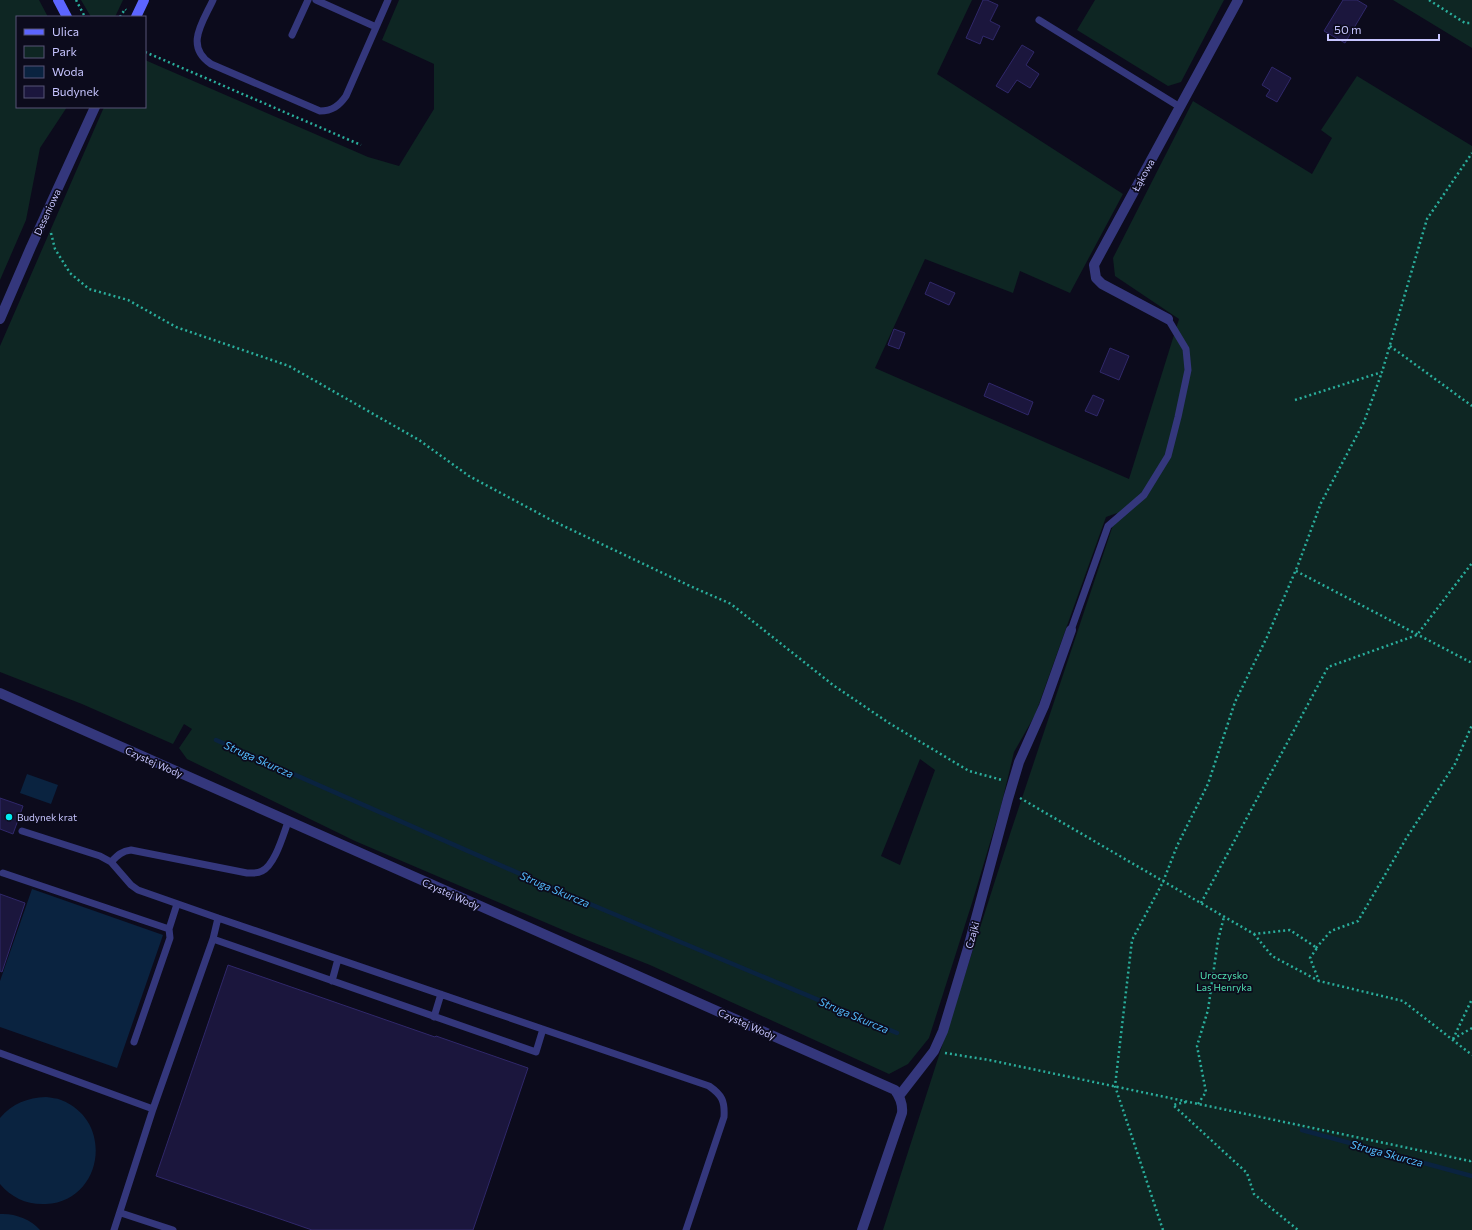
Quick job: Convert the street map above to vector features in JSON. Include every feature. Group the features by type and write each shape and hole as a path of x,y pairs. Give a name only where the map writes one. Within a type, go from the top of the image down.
{"street":[{"path":"58,0 66,16"},
{"path":"136,16 144,0"},
{"name":"Łąkowa","path":"1168,320 1102,284 1096,278 1094,265 1238,0"},
{"name":"Deseniowa","path":"0,319 45,215 95,108"},
{"name":"Czajki","path":"899,1096 934,1051 943,1031 968,948 1019,762 1044,706 1071,630"},
{"name":"Czystej Wody","path":"0,693 288,822 889,1087 895,1090 899,1096"},
{"path":"862,1230 902,1113 903,1106 899,1096"}],"lane":[{"path":"213,0 196,40 200,55 205,60 226,71 320,112 334,109 346,96 388,0"},
{"path":"292,36 308,0"},
{"path":"316,0 376,27"},
{"path":"1039,20 1180,107"},
{"path":"1071,630 1108,526 1144,495 1168,456 1188,370 1186,349 1168,320"},
{"path":"111,862 124,850 131,850 247,873 256,873 264,871 270,864 288,822"},
{"path":"22,831 100,856 111,862 131,885 138,890 709,1086 717,1092 722,1099 725,1108 724,1117 686,1230"},
{"path":"3,873 169,930"},
{"path":"134,1042 170,938 169,930 177,904"},
{"path":"114,1230 121,1213 153,1109 218,918"},
{"path":"212,939 536,1052 543,1029"},
{"path":"332,981 338,959"},
{"path":"434,1017 440,994"},
{"path":"0,1053 153,1109"},
{"path":"121,1213 173,1230"}],"path":[{"path":"76,0 82,16"},
{"path":"1429,0 1465,23 1472,23"},
{"path":"146,52 361,145"},
{"path":"1163,1230 1115,1086 1132,940 1163,882 1177,846 1208,784 1235,702 1268,637 1296,571 1321,503 1364,422 1382,372 1427,219 1472,153"},
{"path":"45,215 56,249 70,273 88,289 128,300 176,327 289,366 419,440 469,476 553,521 731,604 834,685 889,723 969,771 1012,788 1163,882 1254,934 1272,956 1319,981 1403,1000 1472,1055"},
{"path":"1390,346 1472,406"},
{"path":"1295,400 1382,372"},
{"path":"1201,903 1328,667 1417,635 1472,562"},
{"path":"1296,571 1472,663"},
{"path":"1308,957 1331,931 1358,921 1407,837 1455,764 1472,725"},
{"path":"1198,1104 1206,1092 1197,1046 1208,1010 1218,940 1224,917"},
{"path":"1254,934 1290,930 1316,948"},
{"path":"1316,948 1310,958 1319,981"},
{"path":"1452,1039 1472,998"},
{"path":"1452,1039 1472,1028"},
{"path":"934,1051 989,1060 1470,1161 1472,1159"},
{"path":"1187,1101 1173,1105 1247,1172 1254,1194 1298,1230"}],"green space":[{"path":"0,0 39,0 47,16 16,16 16,108 66,108 40,148 26,220 0,280"},
{"path":"81,0 123,0 115,16 90,16"},
{"name":"Uroczysko Las Henryka","path":"399,0 972,0 937,74 1123,194 1070,293 1020,271 1013,293 925,259 875,368 1129,479 1179,319 1115,276 1113,258 1193,101 1312,174 1332,138 1321,130 1357,76 1472,146 1472,1230 883,1230 1011,831 1117,513 1106,517 1035,715 1014,752 1001,806 929,1038 908,1064 889,1074 650,965 577,936 355,841 187,759 179,748 192,729 184,724 173,744 82,704 0,672 0,346 104,108 146,108 146,60 368,157 399,166 434,109 434,64 382,40","holes":["920,759 935,770 900,865 881,856"]},
{"path":"1095,0 1224,0 1181,82 1168,86 1077,30"},
{"path":"1393,0 1472,0 1472,48"}],"water":[{"path":"27,774 58,785 51,804 20,793"},
{"path":"32,889 163,935 117,1068 0,1027 0,981"},
{"path":"46,1097 59,1099 78,1110 89,1125 95,1141 95,1159 90,1175 80,1189 65,1200 39,1204 20,1200 0,1184 0,1118 15,1105 21,1102"},
{"path":"0,1214 11,1215 27,1220 40,1230 0,1230"}],"building":[{"path":"983,0 987,0 998,5 990,21 1000,26 993,40 983,36 980,44 966,38"},
{"path":"1343,0 1357,0 1367,6 1345,43 1324,31"},
{"path":"1022,45 1034,52 1026,65 1039,74 1030,88 1017,80 1008,93 996,86"},
{"path":"1272,67 1291,78 1277,102 1266,96 1270,90 1262,85"},
{"path":"930,282 955,293 949,305 925,294"},
{"path":"894,329 905,333 899,349 888,345"},
{"path":"1110,348 1129,356 1119,380 1100,372"},
{"path":"989,383 1033,402 1028,415 984,396"},
{"path":"1093,395 1104,400 1097,416 1085,411"},
{"name":"Budynek krat","path":"0,798 23,806 13,834 0,829"},
{"path":"0,894 25,903 2,972 0,971"},
{"path":"228,965 528,1068 473,1230 312,1230 156,1176"}],"waterway":[{"name":"Struga Skurcza","path":"216,740 559,891 897,1033"},
{"name":"Struga Skurcza","path":"1302,1130 1472,1176"}],"place":[{"name":"Budynek krat","path":"9,817"}]}
